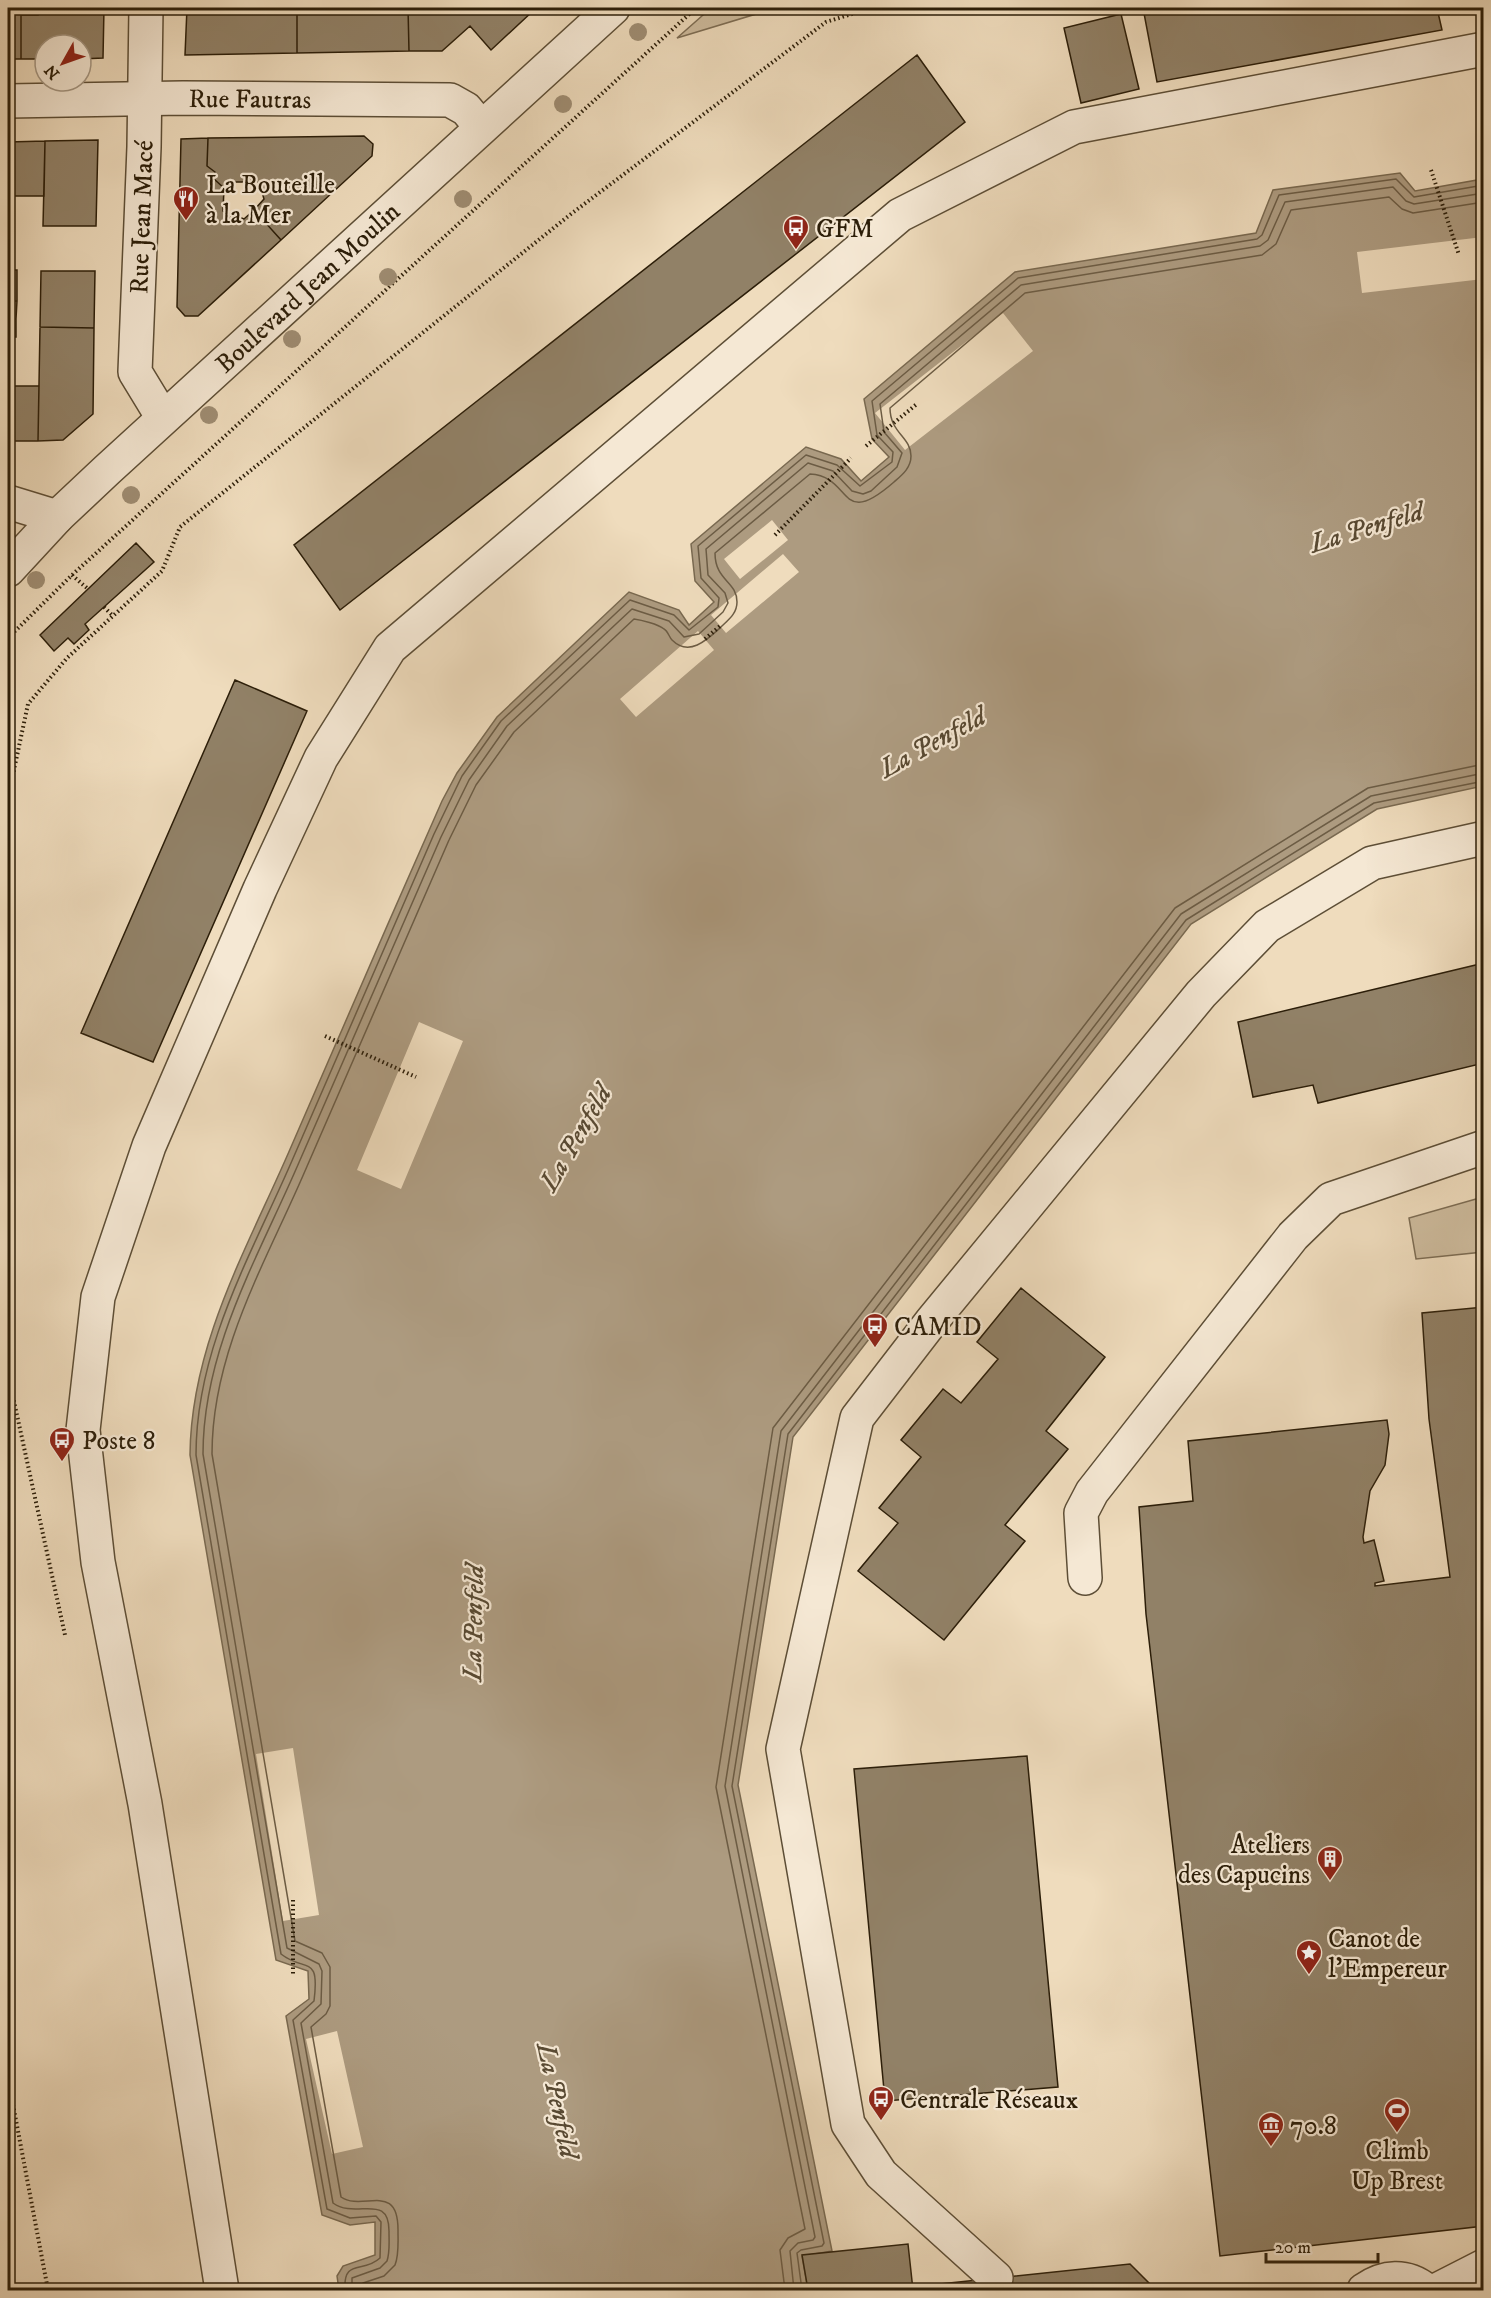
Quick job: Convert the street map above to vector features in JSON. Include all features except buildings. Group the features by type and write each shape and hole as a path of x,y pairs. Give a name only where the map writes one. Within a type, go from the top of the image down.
{"street":[{"name":"Rue Jean Macé","path":"146,8 135,372 163,418"},
{"name":"Boulevard Jean Moulin","path":"8,570 57,517 163,418 613,8"},
{"path":"222,2290 145,1804 98,1562 83,1430 98,1297 149,1146 260,889 321,758 390,648 900,215 1074,127 1484,49"},
{"name":"Rue Fautras","path":"8,101 450,100 466,109 481,126"},
{"path":"8,502 57,517"},
{"path":"996,2278 881,2174 848,2124 783,1749 857,1418 931,1322 1201,994 1267,926 1372,863 1484,838"},
{"path":"1085,1578 1081,1513 1092,1492 1293,1236 1331,1198 1484,1147"},
{"path":"1437,2290 1484,2266"},
{"path":"1364,2290 1390,2278 1405,2279 1426,2290"}],"path":[{"path":"8,638 72,575 696,8"},
{"path":"8,798 28,704 67,657 162,571 180,528 571,214 807,36 826,22 871,8"},
{"path":"1431,170 1459,255"},
{"path":"866,446 918,403"},
{"path":"775,534 851,458"},
{"path":"72,575 88,589"},
{"path":"104,607 113,616"},
{"path":"705,639 720,626"},
{"path":"325,1036 416,1077"},
{"path":"8,1374 65,1635"},
{"path":"293,1900 293,1974"},
{"path":"8,2078 48,2290"}],"shaded area":[{"path":"711,8 776,8 677,38"},
{"path":"1483,1197 1483,1252 1416,1259 1409,1218"}],"water":[{"name":"La Penfeld","path":"1400,173 1415,191 1483,179 1483,786 1377,809 1191,924 793,1437 738,1785 832,2251 802,2256 808,2290 339,2290 337,2276 343,2266 375,2255 375,2222 350,2225 322,2215 286,2016 309,1999 308,1971 276,1960 190,1455 193,1414 200,1374 225,1296 442,801 457,773 497,717 629,592 679,610 689,625 714,602 695,581 691,544 806,447 841,459 861,481 889,457 872,439 864,399 1015,272 1256,233 1273,190"}],"pier":[{"path":"1483,237 1483,279 1362,293 1357,252"},
{"path":"1003,313 1033,351 905,450 875,413"},
{"path":"772,520 788,540 740,579 724,559"},
{"path":"783,554 799,572 726,633 711,615"},
{"path":"698,631 714,650 636,717 620,699"},
{"path":"419,1022 463,1041 401,1189 357,1170"},
{"path":"293,1748 319,1915 283,1921 256,1754"},
{"path":"337,2031 363,2147 332,2154 306,2039"}],"place":[{"name":"La Bouteille à la Mer","path":"186,222"},
{"name":"GFM","path":"796,251"},
{"name":"CAMID","path":"875,1349"},
{"name":"Poste 8","path":"62,1463"},
{"name":"Ateliers des Capucins","path":"1330,1882"},
{"name":"Canot de l'Empereur","path":"1309,1976"},
{"name":"Centrale Réseaux","path":"881,2122"},
{"name":"Climb Up Brest","path":"1397,2134"},
{"name":"70.8","path":"1271,2148"}]}
